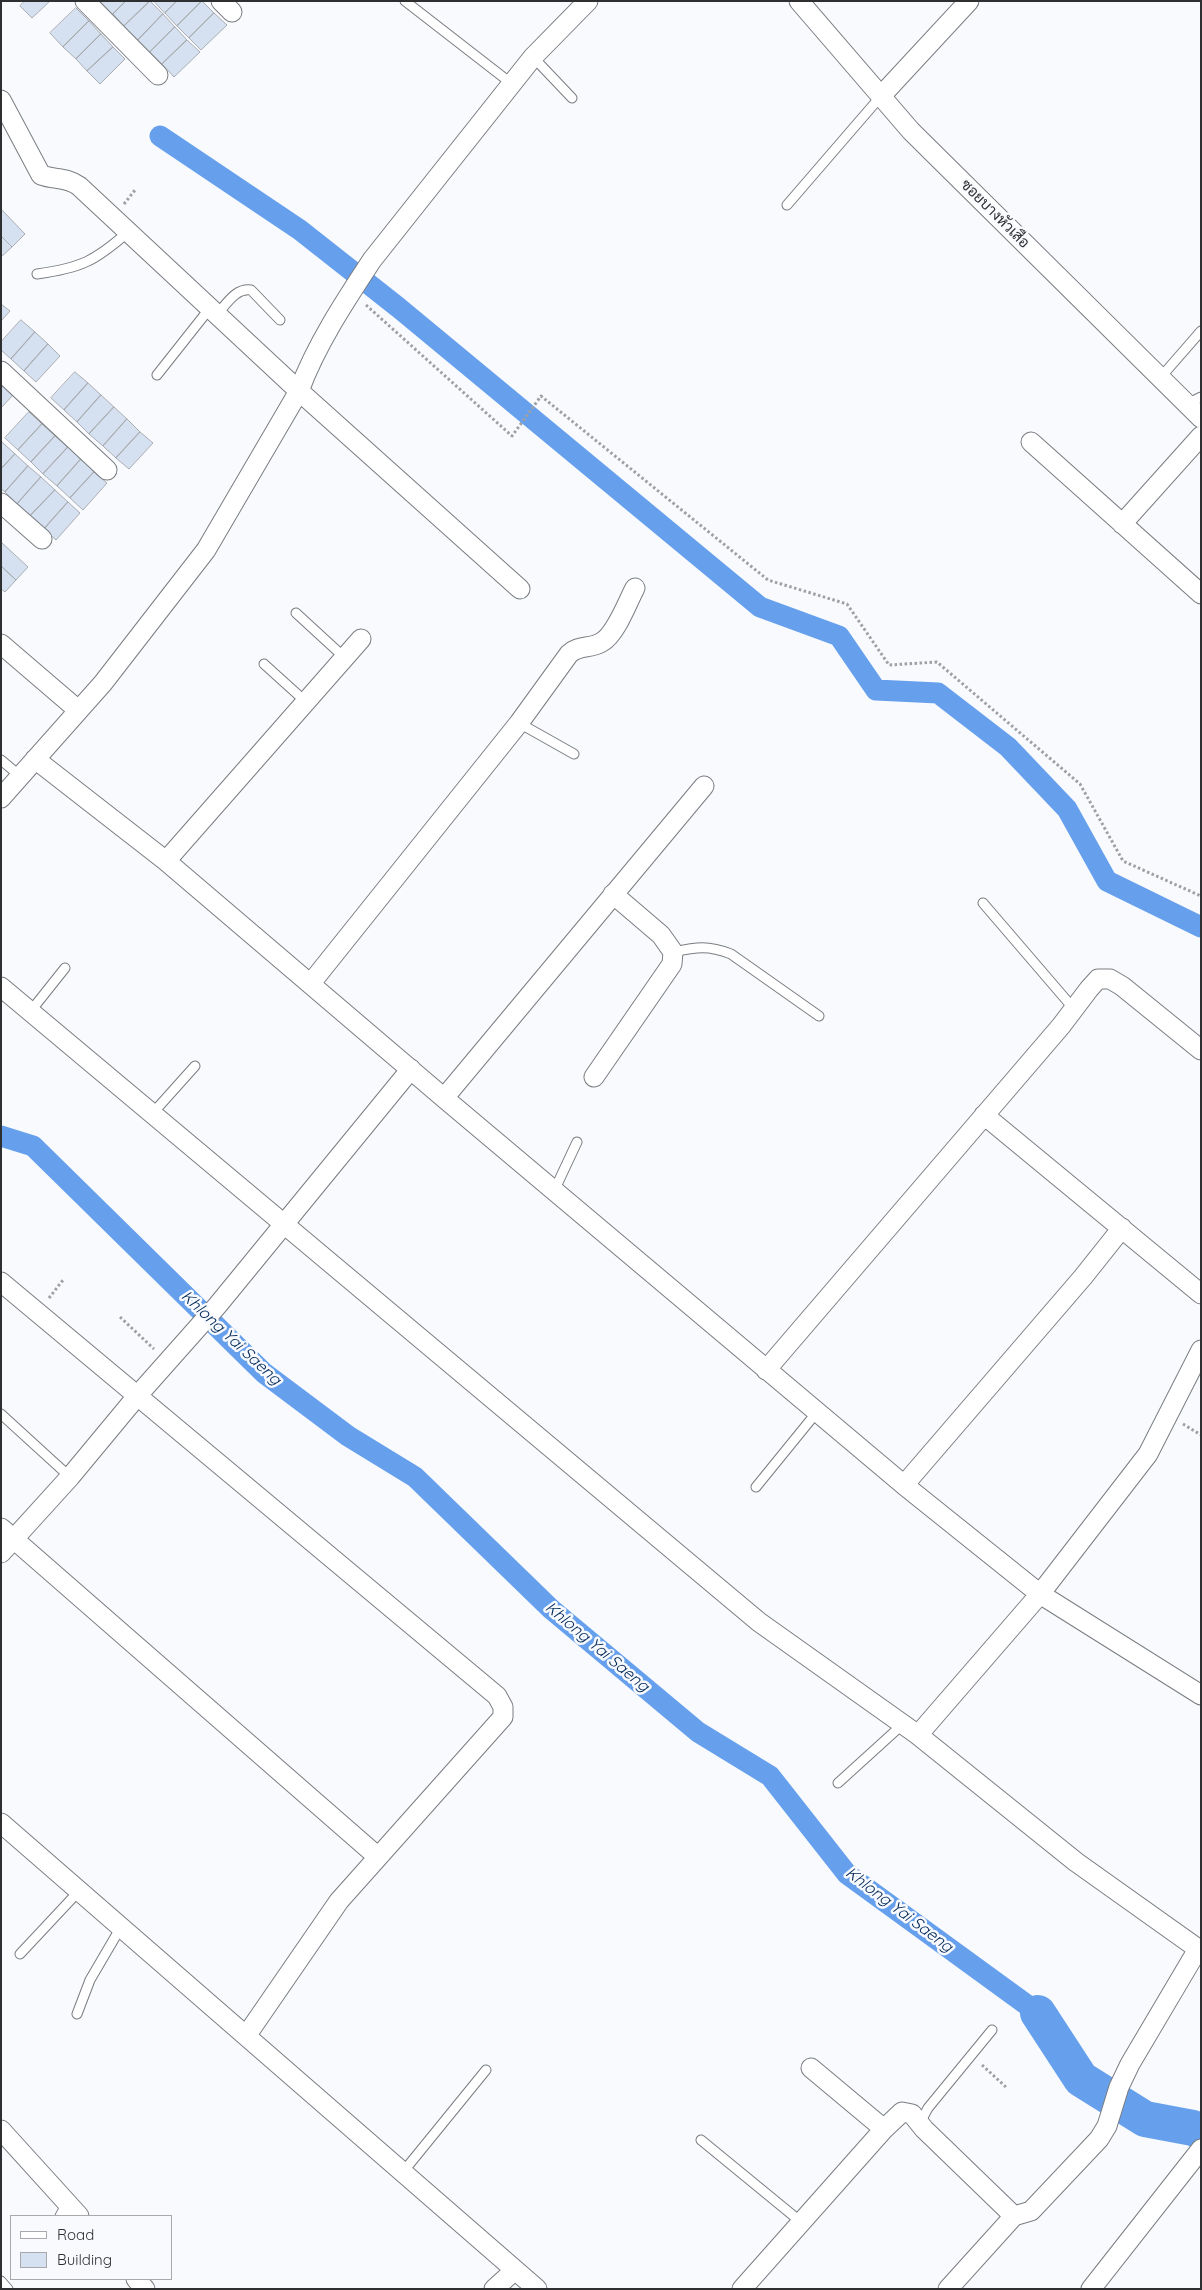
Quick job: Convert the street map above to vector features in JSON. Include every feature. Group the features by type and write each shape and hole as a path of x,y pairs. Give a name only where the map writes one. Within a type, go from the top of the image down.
{"street":[{"path":"85,1 158,75"},
{"path":"1,798 103,683 206,550 299,392 305,376 351,291 372,260 533,57 588,1"},
{"name":"ซอยบางหัวเสือ","path":"799,1 911,131 1161,377 1194,401 1201,418"},
{"path":"881,96 969,1"},
{"path":"1,100 41,175 72,181 299,392 520,589"},
{"path":"1,371 107,470"},
{"path":"1122,524 1201,436"},
{"path":"1031,442 1201,594"},
{"path":"5,513 42,539"},
{"path":"311,983 520,724 569,654 573,650 602,642 610,634 635,588"},
{"path":"166,861 361,639"},
{"path":"1,644 78,710"},
{"path":"35,759 166,861 554,1192 904,1485 1040,1594 1201,1696"},
{"path":"444,1098 704,786"},
{"path":"594,1077 672,964 673,952 661,935 613,894"},
{"path":"766,1370 1098,980 1110,979 1122,986 1201,1050"},
{"path":"1,987 759,1622 910,1729 1076,1862 1200,1950 1130,2064 1111,2116 1099,2139 1037,2206 1026,2214 1014,2216 948,2289"},
{"path":"378,1858 5,1540 70,1477 198,1325 217,1306 410,1069"},
{"path":"984,1116 1201,1294"},
{"path":"904,1485 1083,1277 1122,1228"},
{"path":"1,1282 497,1696 504,1707 503,1718 338,1901 246,2036"},
{"path":"910,1729 1040,1594 1148,1454 1201,1350"},
{"path":"3,1827 80,1891 537,2289"},
{"path":"811,2068 884,2129"},
{"path":"742,2289 884,2129 899,2113 904,2111 912,2114 1014,2216"},
{"path":"1,2130 68,2212"},
{"path":"1091,2289 1200,2150"},
{"path":"494,2289 516,2270"}],"lane":[{"path":"409,2 512,84"},
{"path":"533,57 572,98"},
{"path":"787,205 881,96"},
{"path":"37,274 60,271 88,262 106,251 128,232"},
{"path":"157,375 214,311 239,290 251,290 280,320"},
{"path":"1161,377 1201,331"},
{"path":"296,613 345,658"},
{"path":"264,664 306,702"},
{"path":"520,724 574,754"},
{"path":"1,760 20,776"},
{"path":"983,903 1074,1009"},
{"path":"673,952 698,946 716,948 731,954 819,1016"},
{"path":"30,1012 65,968"},
{"path":"152,1114 195,1066"},
{"path":"554,1192 577,1142"},
{"path":"756,1487 817,1412"},
{"path":"1,1414 70,1477"},
{"path":"838,1783 910,1729"},
{"path":"20,1954 80,1891"},
{"path":"77,2014 90,1980 121,1927"},
{"path":"920,2123 928,2108 992,2030"},
{"path":"403,2172 486,2070"},
{"path":"702,2140 801,2222"},
{"path":"1,2281 8,2289"}],"path":[{"path":"351,291 512,436 541,396 768,580 847,604 889,665 937,662 1080,784 1123,861 1201,896"},
{"path":"120,1317 167,1362"},
{"path":"971,2056 1007,2088"}],"building":[{"path":"25,1 50,1 32,18 20,6"},
{"path":"100,1 126,1 113,14"},
{"path":"126,1 150,1 124,26 113,14"},
{"path":"150,1 163,14 138,40 124,26"},
{"path":"154,1 177,1 165,13"},
{"path":"177,1 202,1 177,26 165,13"},
{"path":"202,1 214,13 189,38 177,26"},
{"path":"76,8 89,21 63,47 50,33"},
{"path":"214,13 227,25 201,50 189,38"},
{"path":"163,14 175,27 150,52 138,40"},
{"path":"89,21 101,34 76,59 63,47"},
{"path":"175,27 187,40 162,64 150,52"},
{"path":"101,34 113,47 87,71 76,59"},
{"path":"187,40 200,52 174,77 162,64"},
{"path":"113,47 125,59 100,84 87,71"},
{"path":"1,209 25,234 12,247 1,236"},
{"path":"1,236 12,247 1,257"},
{"path":"1,304 10,311 1,321"},
{"path":"21,320 35,332 11,359 1,350 1,342"},
{"path":"35,332 48,344 24,371 11,359"},
{"path":"48,344 60,356 36,382 24,371"},
{"path":"75,372 88,383 64,410 51,398"},
{"path":"1,383 14,394 1,408"},
{"path":"88,383 101,395 77,422 64,410"},
{"path":"101,395 114,407 89,434 77,422"},
{"path":"114,407 127,419 103,446 89,434"},
{"path":"29,412 42,424 18,450 5,438"},
{"path":"127,419 140,432 116,458 103,446"},
{"path":"42,424 55,436 31,462 18,450"},
{"path":"140,432 153,443 129,469 116,458"},
{"path":"55,436 68,447 43,474 31,462"},
{"path":"1,443 15,454 1,469"},
{"path":"68,447 81,459 57,486 43,474"},
{"path":"15,454 28,466 5,492 1,489 1,469"},
{"path":"81,459 94,472 70,498 57,486"},
{"path":"28,466 41,477 17,504 5,492"},
{"path":"94,472 107,483 83,510 70,498"},
{"path":"41,477 55,490 30,516 17,504"},
{"path":"55,490 68,502 44,529 30,516"},
{"path":"68,502 80,513 56,540 44,529"},
{"path":"1,542 28,567 16,580 1,566"},
{"path":"1,566 16,580 5,592 1,589"}],"waterway":[{"path":"160,136 300,230 399,308 760,607 839,636 876,690 938,693 1008,747 1067,809 1107,881 1201,927"},
{"name":"Khlong Yai Saeng","path":"1,1136 33,1146 264,1373 348,1436 415,1477 551,1609 698,1732 770,1776 847,1874 1038,2013"},
{"name":"Khlong Yai Saeng","path":"1038,2013 1081,2079 1145,2119 1193,2128 1201,2132"}]}
